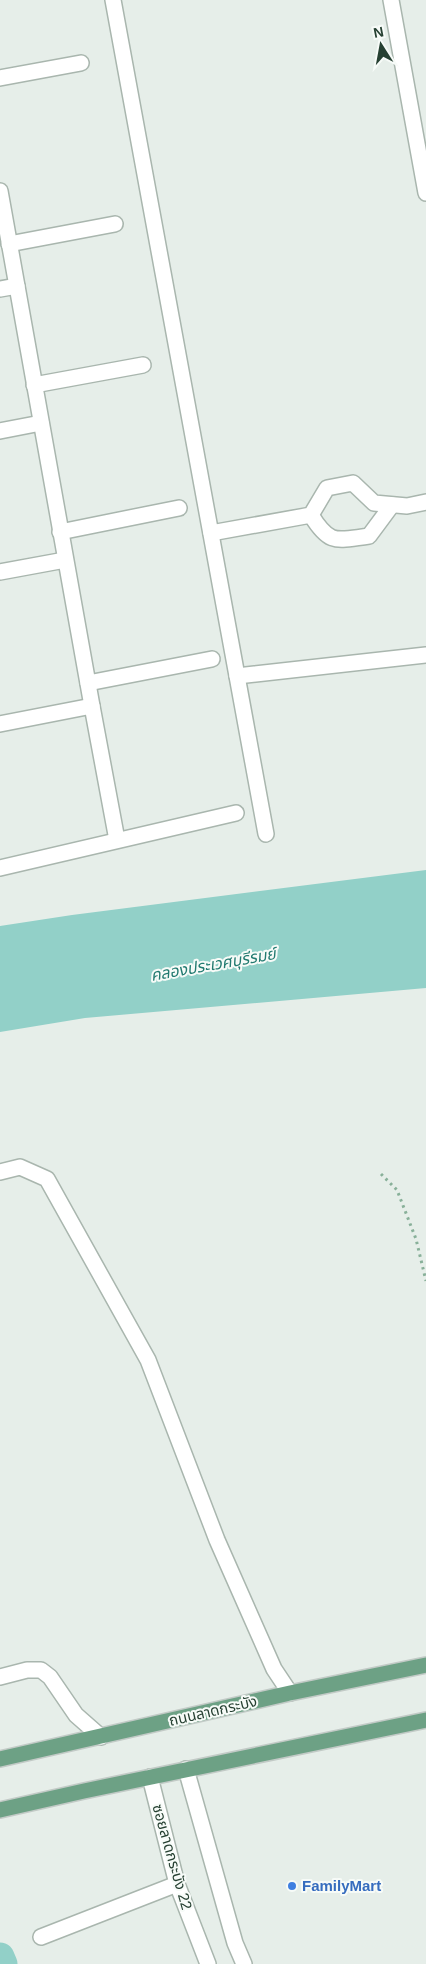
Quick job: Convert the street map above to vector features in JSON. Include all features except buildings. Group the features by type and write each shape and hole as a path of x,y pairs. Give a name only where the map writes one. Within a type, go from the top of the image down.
{"main road":[{"name":"ถนนลาดกระบัง","path":"0,1759 290,1693 426,1665"},
{"path":"0,1810 186,1769 426,1720"}],"street":[{"path":"113,0 266,834"},
{"path":"392,0 426,193"},
{"path":"0,78 81,63"},
{"path":"0,191 117,840"},
{"path":"9,244 115,224"},
{"path":"0,289 17,286"},
{"path":"34,385 143,365"},
{"path":"0,431 41,423"},
{"path":"311,516 327,488 353,483 374,503 407,506 426,502"},
{"path":"311,516 320,531 337,540 369,536 392,505"},
{"path":"60,532 179,508"},
{"path":"211,533 311,516"},
{"path":"0,572 66,560"},
{"path":"237,676 426,655"},
{"path":"88,683 212,659"},
{"path":"0,724 92,706"},
{"path":"0,868 236,813"},
{"path":"0,1172 20,1168 47,1179 148,1360 217,1540 274,1670 290,1693"},
{"path":"0,1677 27,1670 41,1670 50,1678 76,1715 101,1736"},
{"path":"186,1769 235,1943 244,1964"},
{"name":"ซอยลาดกระบัง 22","path":"150,1777 177,1884 208,1964"},
{"path":"41,1937 177,1884"}],"path":[{"path":"381,1174 397,1190 416,1239 426,1281"}],"water":[{"name":"คลองประเวศบุรีรมย์","path":"426,870 426,988 85,1018 0,1032 0,926 72,915"}],"waterway":[{"path":"0,1957 3,1964"}],"place":[{"name":"FamilyMart","path":"292,1886"}]}
